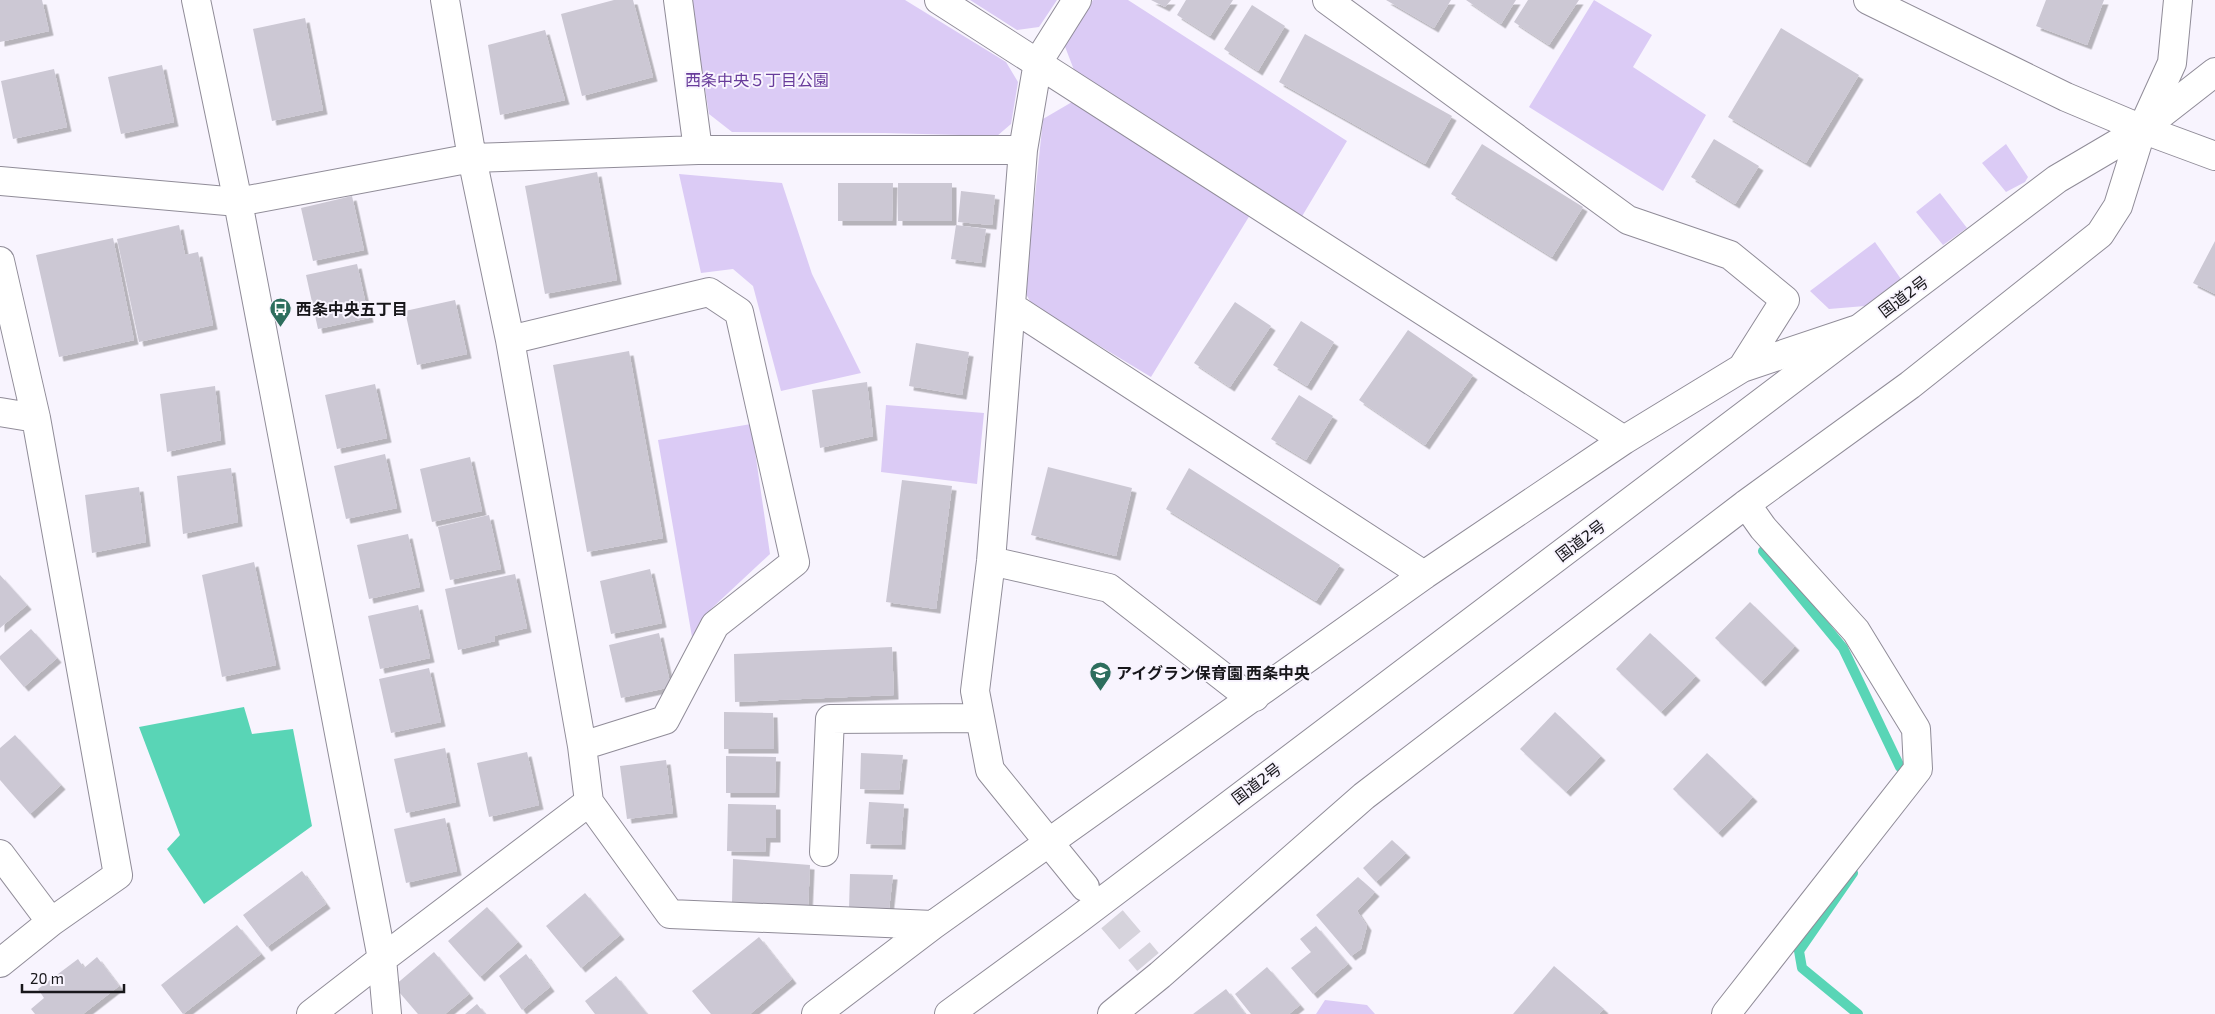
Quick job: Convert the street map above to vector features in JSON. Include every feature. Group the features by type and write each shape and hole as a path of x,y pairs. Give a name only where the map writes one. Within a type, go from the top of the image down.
{"main road":[{"path":"196,0 238,202 382,959 387,1014"},
{"path":"445,0 472,158 510,340 582,746 589,802 670,914 933,925"},
{"path":"678,0 698,150"},
{"path":"939,0 1624,440"},
{"path":"1077,0 1038,62 1023,150 991,562 975,691 990,770 1085,887"},
{"path":"1327,0 1628,220 1730,255 1786,300 1742,368"},
{"path":"1868,0 1898,6 2066,96 2142,129 2215,156"},
{"path":"1112,1014 1154,968 1364,796 1746,504 1910,385 2100,234 2118,206 2142,129 2172,63 2178,0"},
{"name":"国道2号","path":"953,1011 1072,924 2057,179 2142,129 2215,72"},
{"path":"0,181 238,202 472,158 698,150 1023,150"},
{"path":"0,261 36,418 118,875 51,922 0,963"},
{"path":"510,340 708,292 739,312 794,562 715,625 665,720 582,746"},
{"path":"1012,306 1424,575"},
{"path":"816,1014 933,925 1424,575 1624,440 1742,368 1861,328"},
{"path":"0,412 36,418"},
{"path":"1726,1014 1918,770 1916,729 1856,632 1763,528 1746,504"},
{"path":"991,562 1109,588 1240,690 1255,697"},
{"path":"824,852 830,719 980,718"},
{"path":"311,1014 589,802"},
{"path":"0,854 51,922"}],"green space":[{"name":"西条中央５丁目公園","path":"691,0 905,0 1006,62 1018,82 1011,124 997,136 732,132 709,114"},
{"path":"970,0 1057,0 1039,27 1017,30"},
{"path":"1093,0 1128,0 1347,141 1301,218 1074,70 1064,44"},
{"path":"1594,0 1652,35 1633,67 1706,115 1663,191 1529,107"},
{"path":"1072,102 1250,215 1151,377 1032,305 1025,292 1043,119"},
{"path":"2006,144 2028,177 2025,182 2006,192 1982,163"},
{"path":"679,174 782,183 812,274 861,373 781,391 753,286 733,269 701,273"},
{"path":"1940,193 1967,228 1943,245 1916,212"},
{"path":"1875,242 1901,279 1865,306 1829,309 1810,291"},
{"path":"886,405 984,413 977,484 881,472"},
{"path":"751,424 770,554 712,608 692,637 658,440"},
{"path":"1325,1000 1367,1005 1375,1014 1316,1014"}],"shaded area":[{"path":"244,707 252,734 293,729 312,826 204,904 167,849 180,835 139,727"}],"building":[{"path":"0,0 42,0 49,31 0,42"},
{"path":"614,0 633,0 653,77 582,96 561,14"},
{"path":"1151,0 1171,0 1165,7"},
{"path":"1186,0 1233,0 1210,36 1177,15"},
{"path":"1386,0 1451,0 1434,28"},
{"path":"1466,0 1516,0 1501,24"},
{"path":"1528,0 1579,0 1549,45 1514,22"},
{"path":"2046,0 2104,0 2087,45 2036,26"},
{"path":"1252,5 1285,26 1258,71 1224,49"},
{"path":"305,18 323,110 272,121 253,29"},
{"path":"1781,28 1859,75 1806,163 1728,117"},
{"path":"545,30 565,100 500,115 488,45"},
{"path":"1305,34 1452,116 1425,164 1279,82"},
{"path":"162,65 174,122 121,134 108,77"},
{"path":"54,69 67,127 13,139 1,81"},
{"path":"1714,139 1759,166 1735,204 1691,177"},
{"path":"1482,144 1583,207 1552,257 1451,194"},
{"path":"597,172 617,280 545,294 525,186"},
{"path":"838,183 893,183 892,221 838,221"},
{"path":"898,183 952,183 952,221 898,221"},
{"path":"961,191 995,195 992,225 958,222"},
{"path":"352,196 364,250 313,261 301,208"},
{"path":"179,225 185,255 198,252 213,325 139,342 117,239"},
{"path":"956,225 986,229 981,263 951,259"},
{"path":"113,238 134,340 59,357 36,255"},
{"path":"2215,241 2215,294 2193,283"},
{"path":"357,264 369,318 318,329 306,275"},
{"path":"455,300 467,354 417,365 405,311"},
{"path":"1235,302 1271,326 1230,387 1194,363"},
{"path":"1301,321 1334,342 1307,386 1273,365"},
{"path":"1408,330 1473,375 1425,445 1359,400"},
{"path":"916,343 969,352 962,395 909,386"},
{"path":"629,351 663,538 587,552 553,365"},
{"path":"867,382 873,436 820,448 812,390"},
{"path":"375,384 387,438 337,449 325,395"},
{"path":"215,386 221,440 167,452 160,394"},
{"path":"1299,395 1333,416 1306,460 1271,439"},
{"path":"385,454 397,508 346,519 334,466"},
{"path":"470,457 482,511 432,522 420,469"},
{"path":"1048,467 1132,488 1116,556 1031,535"},
{"path":"231,468 238,522 183,534 177,476"},
{"path":"1189,468 1340,565 1316,601 1166,509"},
{"path":"902,480 952,486 936,609 886,602"},
{"path":"139,487 146,542 92,553 85,495"},
{"path":"489,515 501,569 450,580 438,527"},
{"path":"408,534 420,587 369,599 357,545"},
{"path":"254,562 276,665 222,677 202,575"},
{"path":"650,569 662,623 611,634 600,581"},
{"path":"515,574 527,628 494,636 495,641 458,650 445,589"},
{"path":"0,575 27,605 0,628"},
{"path":"1750,602 1795,646 1761,682 1715,638"},
{"path":"418,605 430,658 380,669 368,616"},
{"path":"31,629 57,658 24,687 0,659 0,656"},
{"path":"659,633 671,687 621,698 609,645"},
{"path":"1650,633 1696,676 1661,712 1616,669"},
{"path":"892,647 894,695 735,702 734,654"},
{"path":"429,668 441,722 391,733 379,679"},
{"path":"724,712 773,713 774,749 724,749"},
{"path":"1555,712 1601,756 1566,792 1520,749"},
{"path":"15,735 61,785 30,814 0,780 0,748"},
{"path":"445,748 456,802 406,813 394,759"},
{"path":"527,752 539,805 489,817 477,763"},
{"path":"861,753 903,755 899,790 860,789"},
{"path":"1707,753 1753,797 1718,833 1673,789"},
{"path":"726,756 776,757 775,793 726,793"},
{"path":"666,760 673,813 627,819 620,766"},
{"path":"869,802 904,804 901,845 866,844"},
{"path":"728,804 776,805 776,838 766,838 765,852 727,851"},
{"path":"445,818 457,871 406,883 394,829"},
{"path":"1392,840 1406,853 1376,882 1363,868"},
{"path":"733,859 810,865 808,909 732,903"},
{"path":"302,871 326,904 267,947 243,915"},
{"path":"850,874 893,875 889,910 849,909"},
{"path":"1358,877 1375,892 1357,911 1367,926 1361,949 1351,956 1316,915"},
{"path":"585,893 620,935 581,968 546,926"},
{"path":"487,907 518,942 480,977 448,941"},
{"path":"237,925 261,954 183,1014 161,985"},
{"path":"1316,926 1348,964 1313,994 1291,968 1311,952 1300,939"},
{"path":"759,937 792,979 750,1014 711,1014 692,991"},
{"path":"434,952 469,994 445,1014 418,1014 394,986"},
{"path":"526,954 550,987 522,1010 499,976"},
{"path":"97,957 119,986 83,1014 35,1014 31,1009 44,998 38,989 78,959 84,968"},
{"path":"1554,966 1604,1009 1599,1014 1513,1014"},
{"path":"1267,967 1300,1005 1289,1014 1251,1014 1235,994"},
{"path":"616,976 647,1014 595,1014 585,1001"},
{"path":"1226,989 1245,1014 1193,1014"},
{"path":"477,1004 485,1014 465,1014"}],"waterway":[{"path":"1763,551 1843,648 1900,767"},
{"path":"1853,873 1799,951 1802,968 1858,1014"}],"tunnel":[{"path":"1085,887 1148,962"}],"place":[{"name":"西条中央五丁目","path":"280,327"},
{"name":"アイグラン保育園 西条中央","path":"1100,691"}]}
